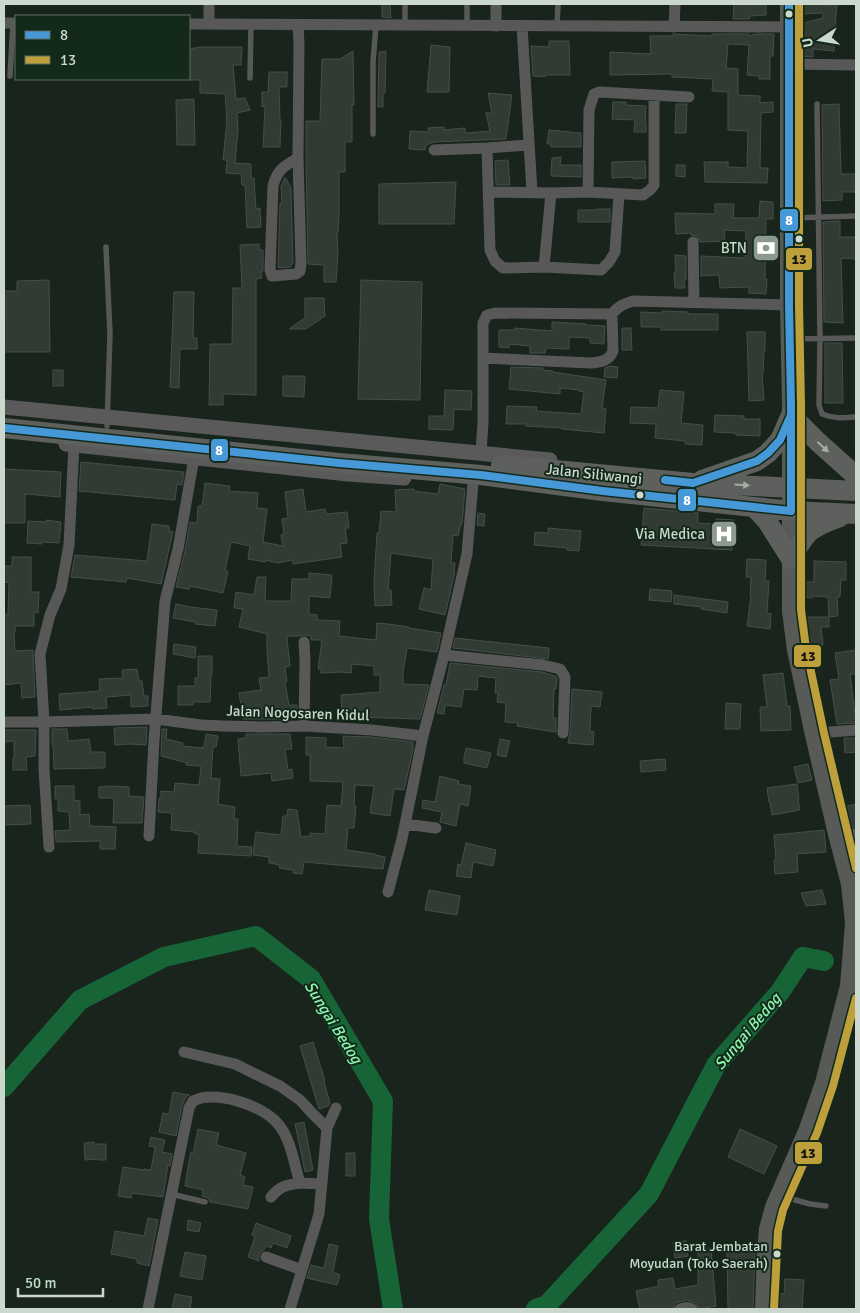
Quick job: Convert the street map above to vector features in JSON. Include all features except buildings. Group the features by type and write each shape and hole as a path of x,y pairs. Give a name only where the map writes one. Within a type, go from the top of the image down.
{"highway":[{"path":"693,483 757,461 768,453 780,440 791,415 856,476"},
{"name":"Jalan Siliwangi","path":"4,417 107,422 466,462 590,472 642,487 755,508 791,512 854,514"},
{"name":"Jalan Siliwangi","path":"4,417 339,463 481,476 602,491 693,483 856,491"},
{"path":"755,508 767,522 791,559 803,538 811,530 820,524 854,514"}],"main road":[{"path":"764,1309 768,1229 774,1206 808,1130 824,1084 849,986 854,922 850,884 814,735 796,650 791,611 789,4"}],"street":[{"path":"209,4 209,24"},
{"path":"496,4 496,26"},
{"path":"674,27 675,4"},
{"path":"190,24 789,27"},
{"path":"298,25 300,271 296,274 272,276 270,270 273,186 275,177 282,168 298,158"},
{"path":"522,26 532,192"},
{"path":"789,64 856,65"},
{"path":"588,192 589,110 594,94 599,92 689,97"},
{"path":"489,192 588,192 643,196 654,186 654,96"},
{"path":"434,150 528,145"},
{"path":"487,148 490,250 495,262 503,268 544,267 601,270 615,252 618,194"},
{"path":"544,267 551,193"},
{"path":"693,242 694,302"},
{"path":"483,358 601,362 608,359 613,351 612,314 622,304 634,301 789,305"},
{"path":"481,453 483,323 488,315 495,312 612,314"},
{"path":"4,436 348,474 473,483 634,499 642,487 637,474 617,468 481,453 107,422"},
{"path":"49,847 40,654 50,615 61,589 69,545 74,445"},
{"path":"150,836 165,601 178,549 194,458"},
{"path":"388,892 402,839 467,554 473,483"},
{"path":"304,642 304,726"},
{"path":"444,656 543,665 560,669 565,677 563,734"},
{"name":"Jalan Nogosaren Kidul","path":"4,722 156,719 201,725 304,726 372,730 424,736"},
{"path":"814,735 856,730"},
{"path":"405,824 436,828"},
{"path":"838,836 856,834"},
{"path":"184,1052 235,1064 280,1086 300,1100 327,1128"},
{"path":"148,1309 189,1106 193,1101 204,1097 229,1098 270,1116 278,1124 289,1144 300,1183"},
{"path":"290,1309 319,1214 327,1128 336,1108"},
{"path":"271,1197 283,1186 300,1183 322,1184"},
{"path":"266,1257 302,1270"},
{"path":"680,1309 692,1309"}],"lane":[{"path":"405,4 405,25"},
{"path":"467,4 468,26"},
{"path":"557,26 558,4"},
{"path":"10,76 11,23"},
{"path":"250,78 251,25"},
{"path":"373,134 373,62 376,25"},
{"path":"818,104 819,405 822,414 830,417 837,419 856,417"},
{"path":"789,218 856,216"},
{"path":"106,247 110,334 107,422"},
{"path":"790,338 856,338"},
{"path":"171,1194 204,1202"},
{"path":"779,1195 810,1204 826,1206"}],"waterway":[{"name":"Sungai Bedog","path":"4,1087 80,1000 164,957 256,936 311,979 383,1101 379,1219 393,1309"},
{"name":"Sungai Bedog","path":"536,1309 547,1305 649,1194 716,1065 780,992 803,957 824,961"}],"transit line":[{"name":"8","path":"4,428 339,463 481,475 603,491 791,511 789,4"},
{"name":"13","path":"799,4 801,610 806,648 824,733 856,868"},
{"name":"8","path":"665,480 693,483 757,461 768,453 780,440 791,415"},
{"name":"13","path":"774,1309 778,1231 783,1210 817,1133 833,1086 856,998"}],"place":[{"name":"BTN","path":"766,248"},
{"name":"Via Medica","path":"724,534"},
{"name":"Barat Jembatan Moyudan (Toko Saerah)","path":"777,1254"}]}
